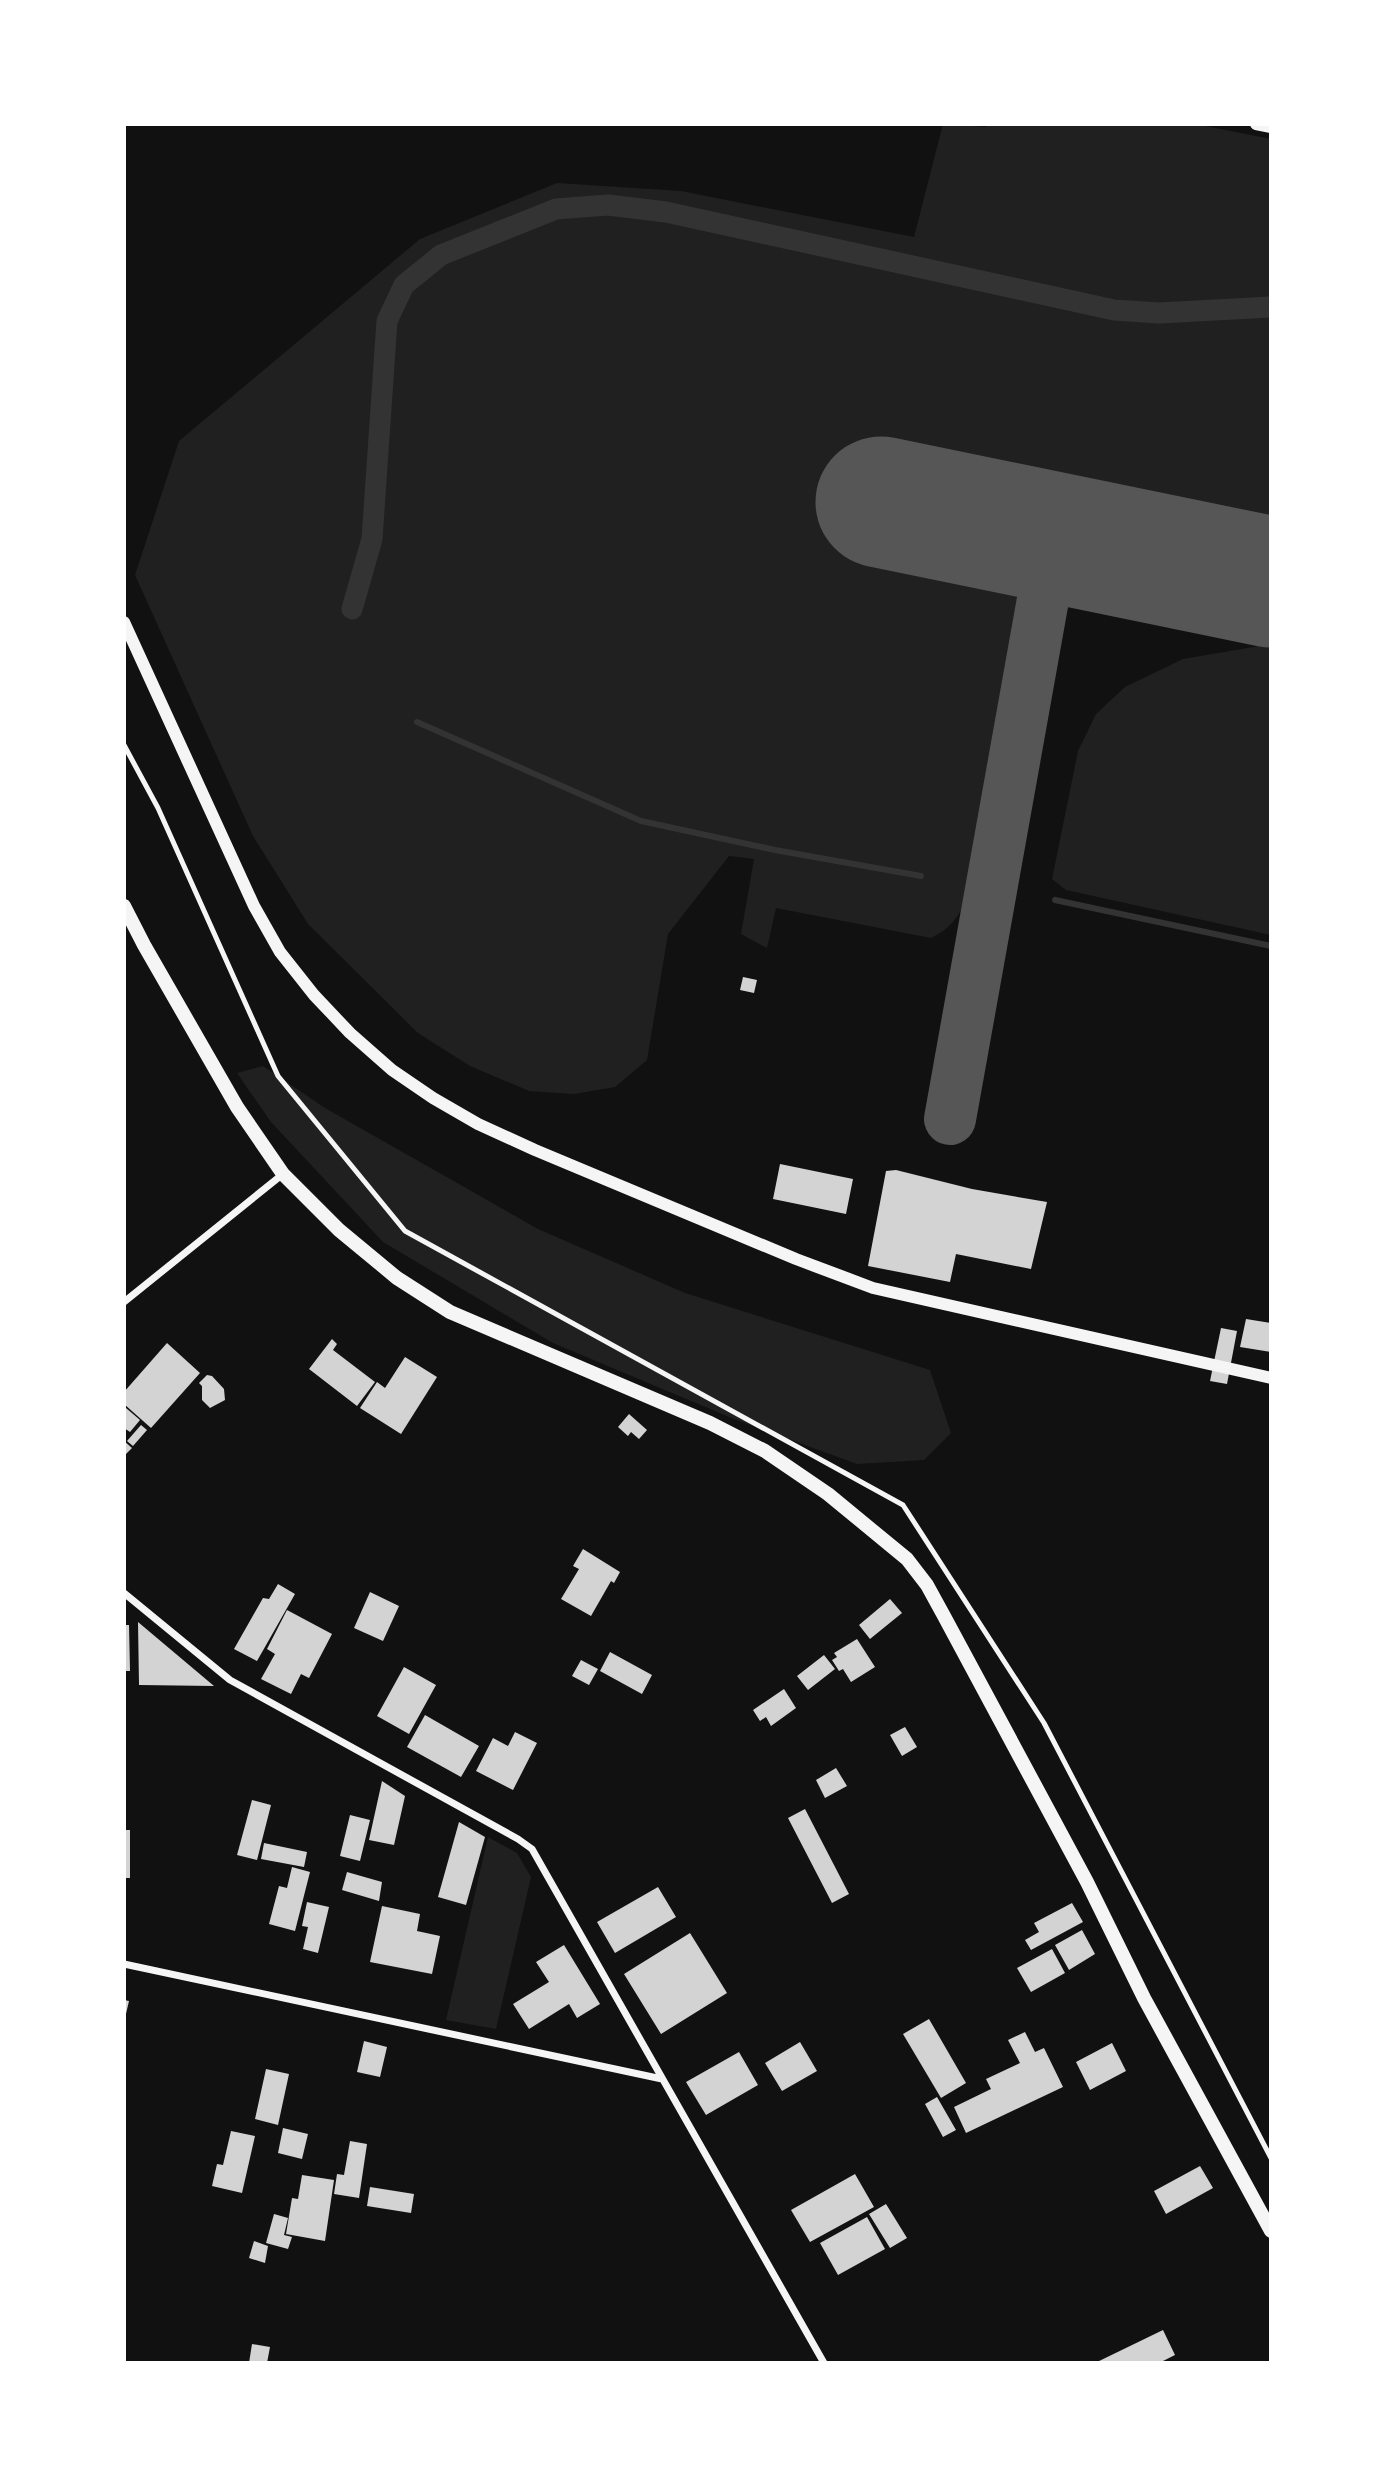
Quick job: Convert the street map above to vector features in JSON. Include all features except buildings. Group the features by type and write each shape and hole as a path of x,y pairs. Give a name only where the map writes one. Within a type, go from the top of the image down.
{"main road":[{"path":"124,906 237,1107 283,1174 339,1230 397,1278 450,1312 710,1423 765,1451 828,1494 907,1559 927,1585 944,1616 1087,1882 1143,1997 1271,2231"}],"street":[{"path":"1256,124 1271,127"},
{"path":"124,622 254,906 280,952 314,995 350,1033 392,1070 433,1098 478,1124 535,1150 784,1254 873,1288 1271,1378"},
{"path":"124,1302 283,1174"},
{"path":"124,1593 230,1680 532,1849 824,2363"},
{"path":"124,1964 662,2079"}],"lane":[{"path":"124,745 158,808 278,1076 405,1231 904,1505 1044,1723 1271,2158"}],"shaded area":[{"path":"943,124 986,127 987,124 1195,124 1271,139 1271,517 895,440 869,560 1024,592 966,899 956,918 931,938 776,908 767,948 741,934 754,859 729,856 668,934 647,1060 615,1087 574,1094 529,1091 470,1066 418,1033 308,924 253,836 135,575 179,441 420,239 557,183 681,191 914,237"},
{"path":"1271,644 1271,935 1066,890 1052,879 1078,751 1096,714 1125,687 1183,659"},
{"path":"263,1066 325,1108 538,1229 685,1293 930,1370 951,1433 924,1460 857,1464 734,1419 553,1343 383,1242 271,1122 237,1073"},
{"path":"488,1837 517,1853 531,1877 496,2029 446,2020"}],"waterway":[{"path":"352,609 372,539 387,321 404,285 441,255 556,209 608,205 666,212 1114,310 1159,313 1271,307"},
{"path":"417,722 641,821 775,850 921,876"},
{"path":"1055,900 1271,946"}],"taxiway":[{"path":"950,1119 1054,538"}],"runway":[{"path":"881,502 1271,582"}]}
